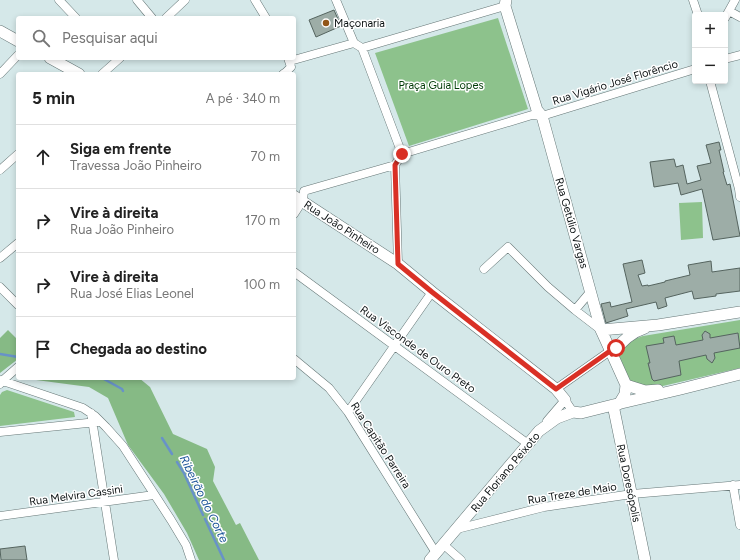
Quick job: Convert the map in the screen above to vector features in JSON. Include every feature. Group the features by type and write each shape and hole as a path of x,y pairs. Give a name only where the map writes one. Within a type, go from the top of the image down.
{"street":[{"path":"60,0 74,16"},
{"path":"137,0 150,16"},
{"path":"168,16 186,0"},
{"path":"255,0 265,16"},
{"path":"336,0 354,43 362,48 402,154"},
{"path":"693,0 697,12"},
{"path":"728,13 734,0"},
{"path":"362,48 507,2 537,114 402,154 395,165 398,264"},
{"path":"728,15 740,17"},
{"path":"0,31 16,39"},
{"path":"296,57 354,43"},
{"path":"728,58 740,55"},
{"path":"0,74 16,57"},
{"path":"54,60 75,72"},
{"path":"104,72 115,60"},
{"path":"286,72 291,67 289,60"},
{"name":"Rua Vigário José Florêncio","path":"537,114 692,70"},
{"path":"711,84 740,192"},
{"name":"Rua Getúlio Vargas","path":"537,114 591,291 601,330 626,385"},
{"path":"0,170 16,156"},
{"path":"298,198 304,191 395,165"},
{"name":"Rua João Pinheiro","path":"298,198 398,264 556,389 566,409"},
{"path":"0,258 16,245"},
{"path":"484,269 508,247 548,287 601,330 658,325 740,312"},
{"name":"Rua Visconde de Ouro Preto","path":"296,273 528,444"},
{"path":"0,287 16,303"},
{"path":"575,310 591,291"},
{"path":"348,412 432,292"},
{"path":"556,389 611,352 641,329 658,325"},
{"name":"Rua Capitão Parreira","path":"296,361 329,388 348,412 433,557"},
{"path":"1,382 16,369"},
{"path":"616,405 625,394 626,385 645,391 681,389 740,374"},
{"path":"1,382 83,408 101,422 123,446 154,495 172,520 186,545 191,560"},
{"name":"Rua Floriano Peixoto","path":"433,557 539,431 557,418 566,409 581,412 681,389"},
{"name":"Rua Doresópolis","path":"616,405 645,560"},
{"path":"91,413 114,560"},
{"path":"0,432 101,422"},
{"path":"737,485 740,525"},
{"name":"Rua Treze de Maio","path":"457,529 544,507 632,494 737,485"},
{"name":"Rua Melvira Cassini","path":"0,516 154,495"},
{"path":"444,545 461,560"}],"green space":[{"name":"Praça Guia Lopes","path":"498,18 528,109 409,146 375,53"},
{"path":"702,202 703,238 681,240 679,203"},
{"path":"740,320 740,368 650,389 631,382 621,365 619,357 622,348 639,337"},
{"path":"8,330 16,338 16,361 0,373 0,338"},
{"path":"36,380 141,380 150,387 173,434 207,449 215,467 213,481 236,525 240,523 259,560 199,560 187,533 164,494 128,445 108,398 89,387"},
{"path":"7,390 74,412 75,417 0,426 0,395 2,392"}],"building":[{"name":"Maçonaria","path":"334,10 341,26 316,37 309,20"},
{"path":"719,142 723,172 727,185 730,184 740,236 713,240 702,189 681,195 678,183 654,187 650,162 674,159 676,167 683,165 687,184 701,180 697,166 711,163 706,145"},
{"path":"642,260 645,273 638,275 642,286 648,286 690,275 688,265 711,261 712,272 740,268 740,291 694,299 692,291 665,298 667,306 658,309 656,302 626,309 628,316 606,323 601,304 610,302 611,307 632,302 623,264"},
{"path":"705,331 710,334 710,338 738,333 740,348 714,353 715,358 712,363 707,359 706,355 679,361 681,375 654,381 652,379 646,346 664,343 663,338 674,336 676,345 703,340 702,335"},
{"path":"25,546 27,560 1,560 0,549"}],"waterway":[{"name":"Ribeirão do Corte","path":"0,354 16,357"},
{"name":"Ribeirão do Corte","path":"106,380 123,391"},
{"name":"Ribeirão do Corte","path":"162,438 172,454"},
{"name":"Ribeirão do Corte","path":"177,462 184,473 203,515"},
{"name":"Ribeirão do Corte","path":"205,519 224,560"}],"place":[{"name":"Maçonaria","path":"326,23"}],"route":[{"path":"402,154 395,165 398,264 556,389 610,351 612,354 616,348"}]}
